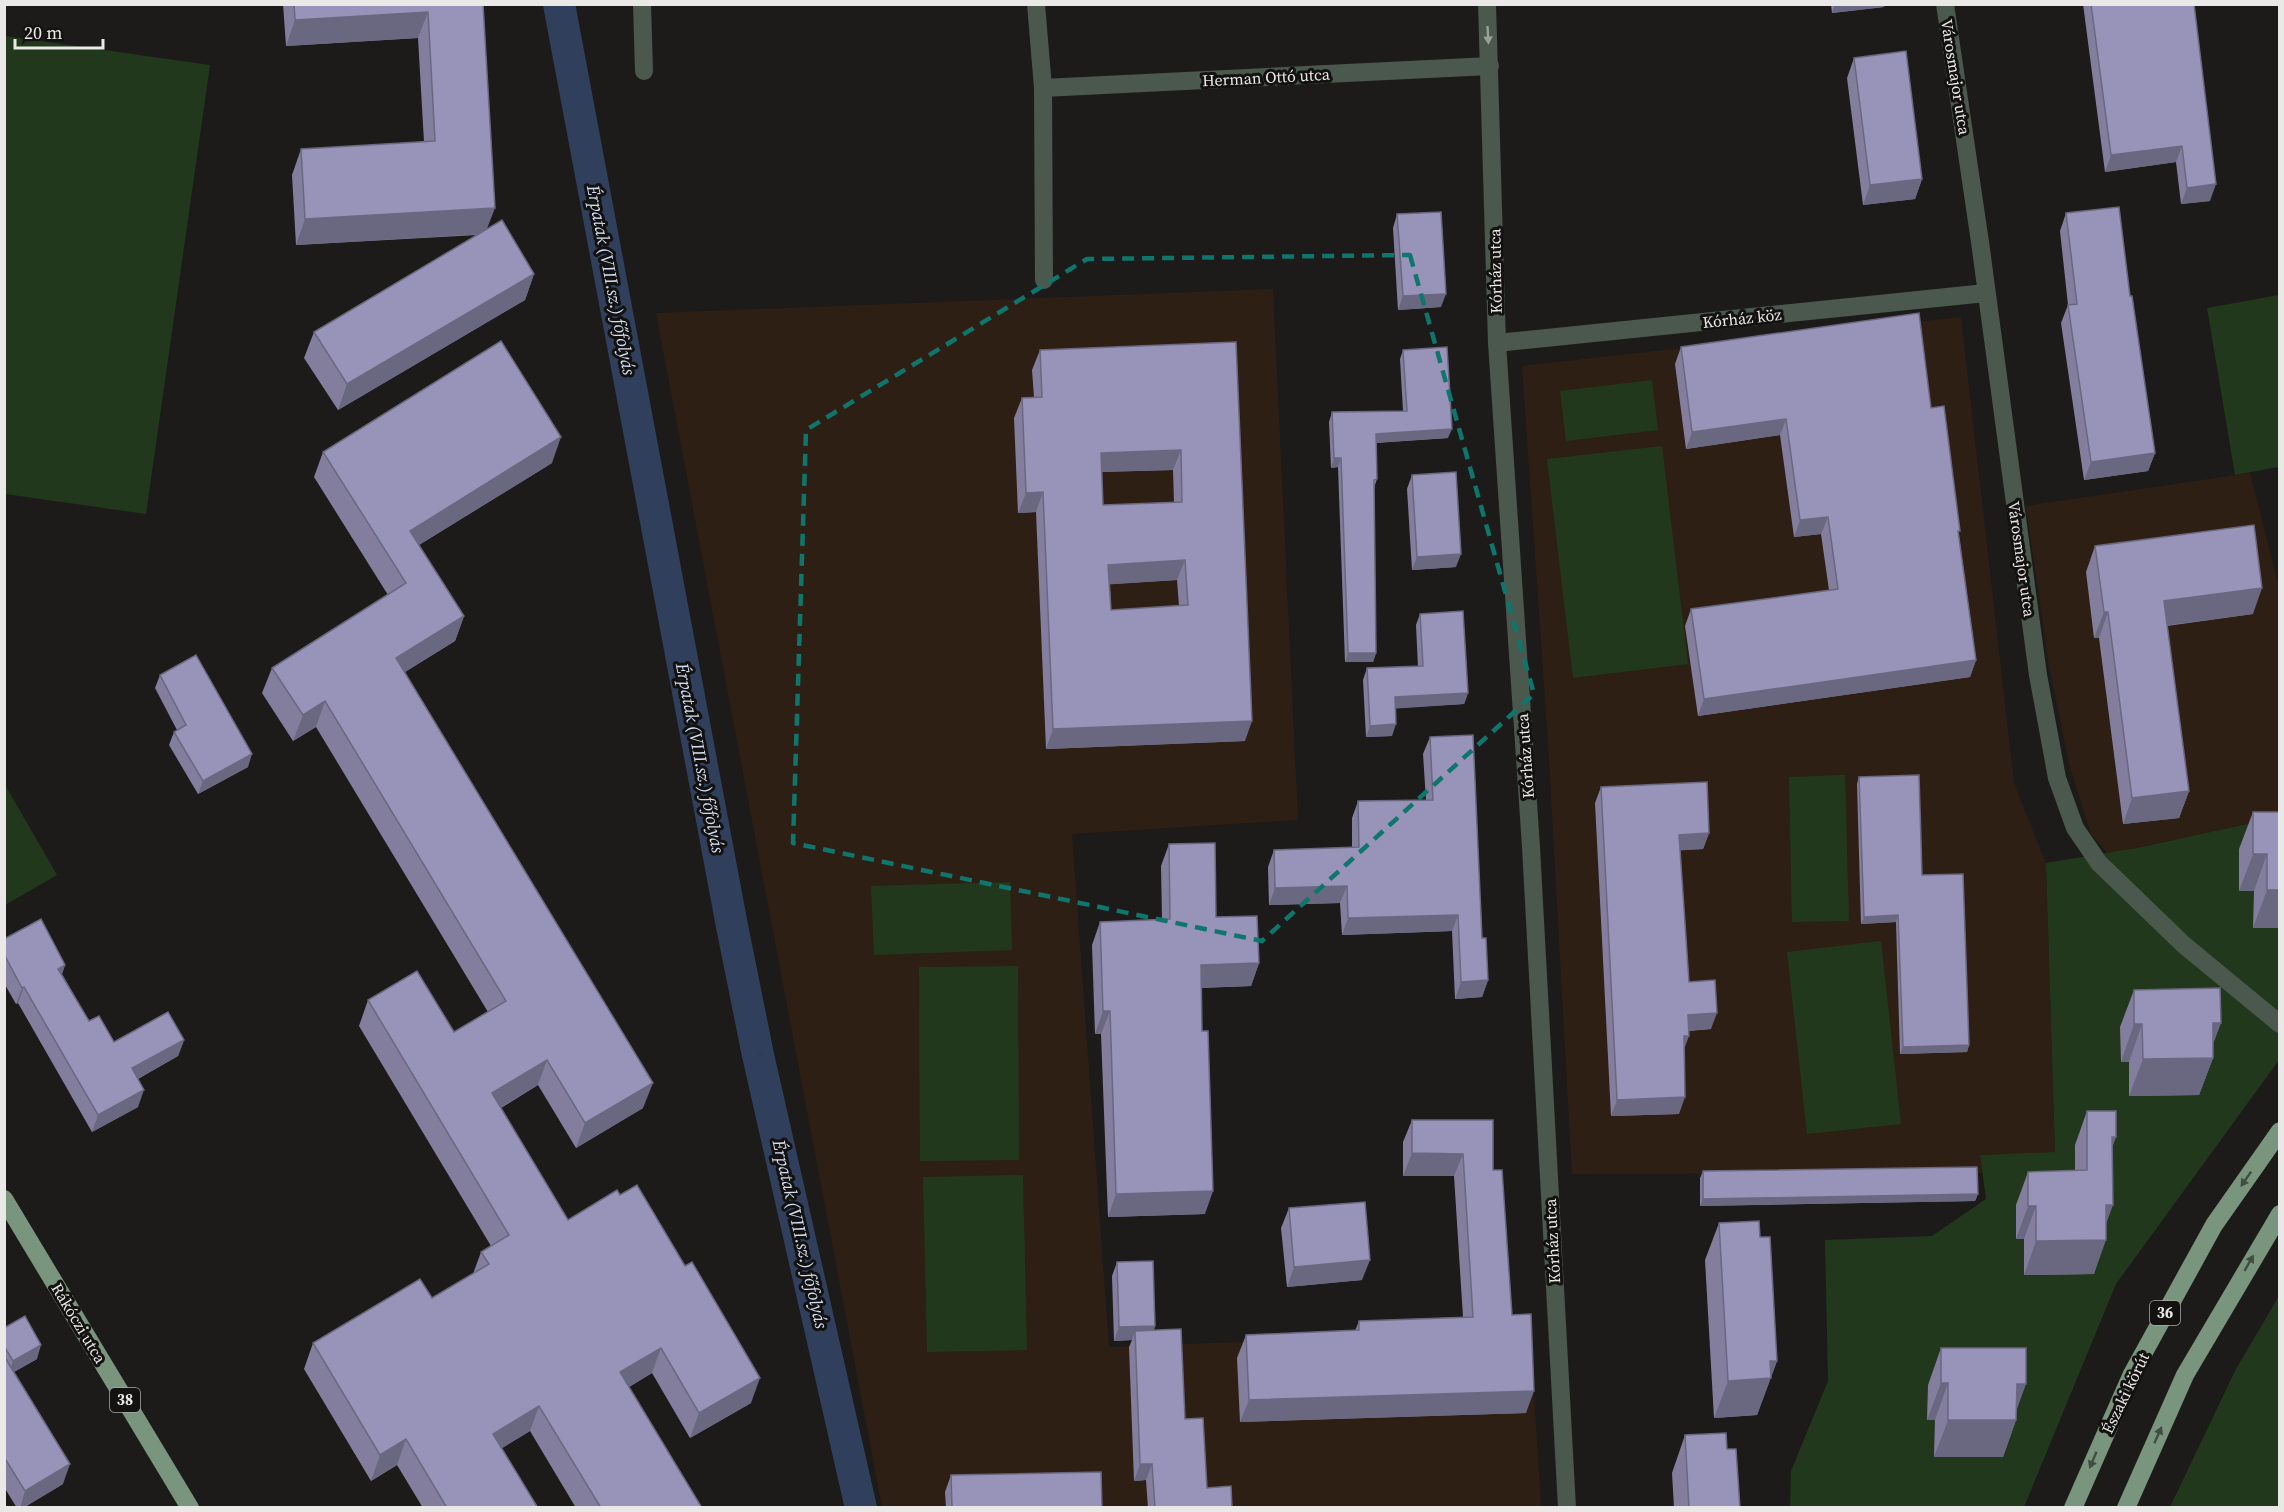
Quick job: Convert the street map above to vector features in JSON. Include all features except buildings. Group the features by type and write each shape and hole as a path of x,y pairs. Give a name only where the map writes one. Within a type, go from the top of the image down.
{"main road":[{"name":"Északi körút","path":"2073,1508 2132,1374 2214,1225 2280,1131"},
{"name":"Rákóczi utca","path":"4,1199 190,1508"},
{"path":"2126,1508 2185,1375 2268,1230 2280,1214"}],"street":[{"path":"642,4 644,71"},
{"path":"1036,4 1043,88 1044,280"},
{"name":"Kórház utca","path":"1487,4 1497,343 1531,847 1567,1508"},
{"name":"Városmajor utca","path":"1945,4 2038,675 2057,778 2075,828 2099,864 2184,945 2280,1024"},
{"name":"Herman Ottó utca","path":"1043,88 1490,66"},
{"name":"Kórház köz","path":"1497,343 1986,293"}],"highlighted area":[{"path":"1410,255 1534,694 1262,941 793,843 806,430 1087,259"}],"shaded area":[{"path":"1273,289 1298,820 1072,834 1109,1347 1530,1331 1541,1507 882,1507 656,313"},
{"path":"1961,317 2014,783 2046,863 2055,1153 1980,1155 1982,1173 1572,1174 1548,742 1522,366"},
{"path":"2250,473 2279,587 2279,817 2108,854 2091,834 2069,764 2049,666 2026,506"}],"green space":[{"path":"5,36 210,65 146,514 5,494"},
{"path":"2279,295 2279,467 2235,475 2207,308"},
{"path":"1652,380 1658,430 1566,441 1560,391"},
{"path":"1662,446 1688,664 1573,678 1547,459"},
{"path":"1845,775 1849,921 1792,922 1789,777"},
{"path":"4,783 57,875 5,905 4,905"},
{"path":"2279,817 2279,1060 2116,1284 2024,1507 1790,1508 1791,1471 1828,1381 1825,1240 1932,1236 1986,1199 1980,1155 2055,1152 2046,863 2137,848"},
{"path":"1010,882 1012,950 874,955 871,886"},
{"path":"1881,941 1901,1124 1807,1134 1787,952"},
{"path":"1018,966 1019,1160 920,1161 919,967"},
{"path":"1023,1175 1027,1350 927,1352 923,1177"},
{"path":"2279,1296 2279,1507 2170,1507 2236,1369"}],"waterway":[{"name":"Érpatak (VIII.sz.) főfolyás","path":"559,4 732,926 758,1055 861,1508"}]}
